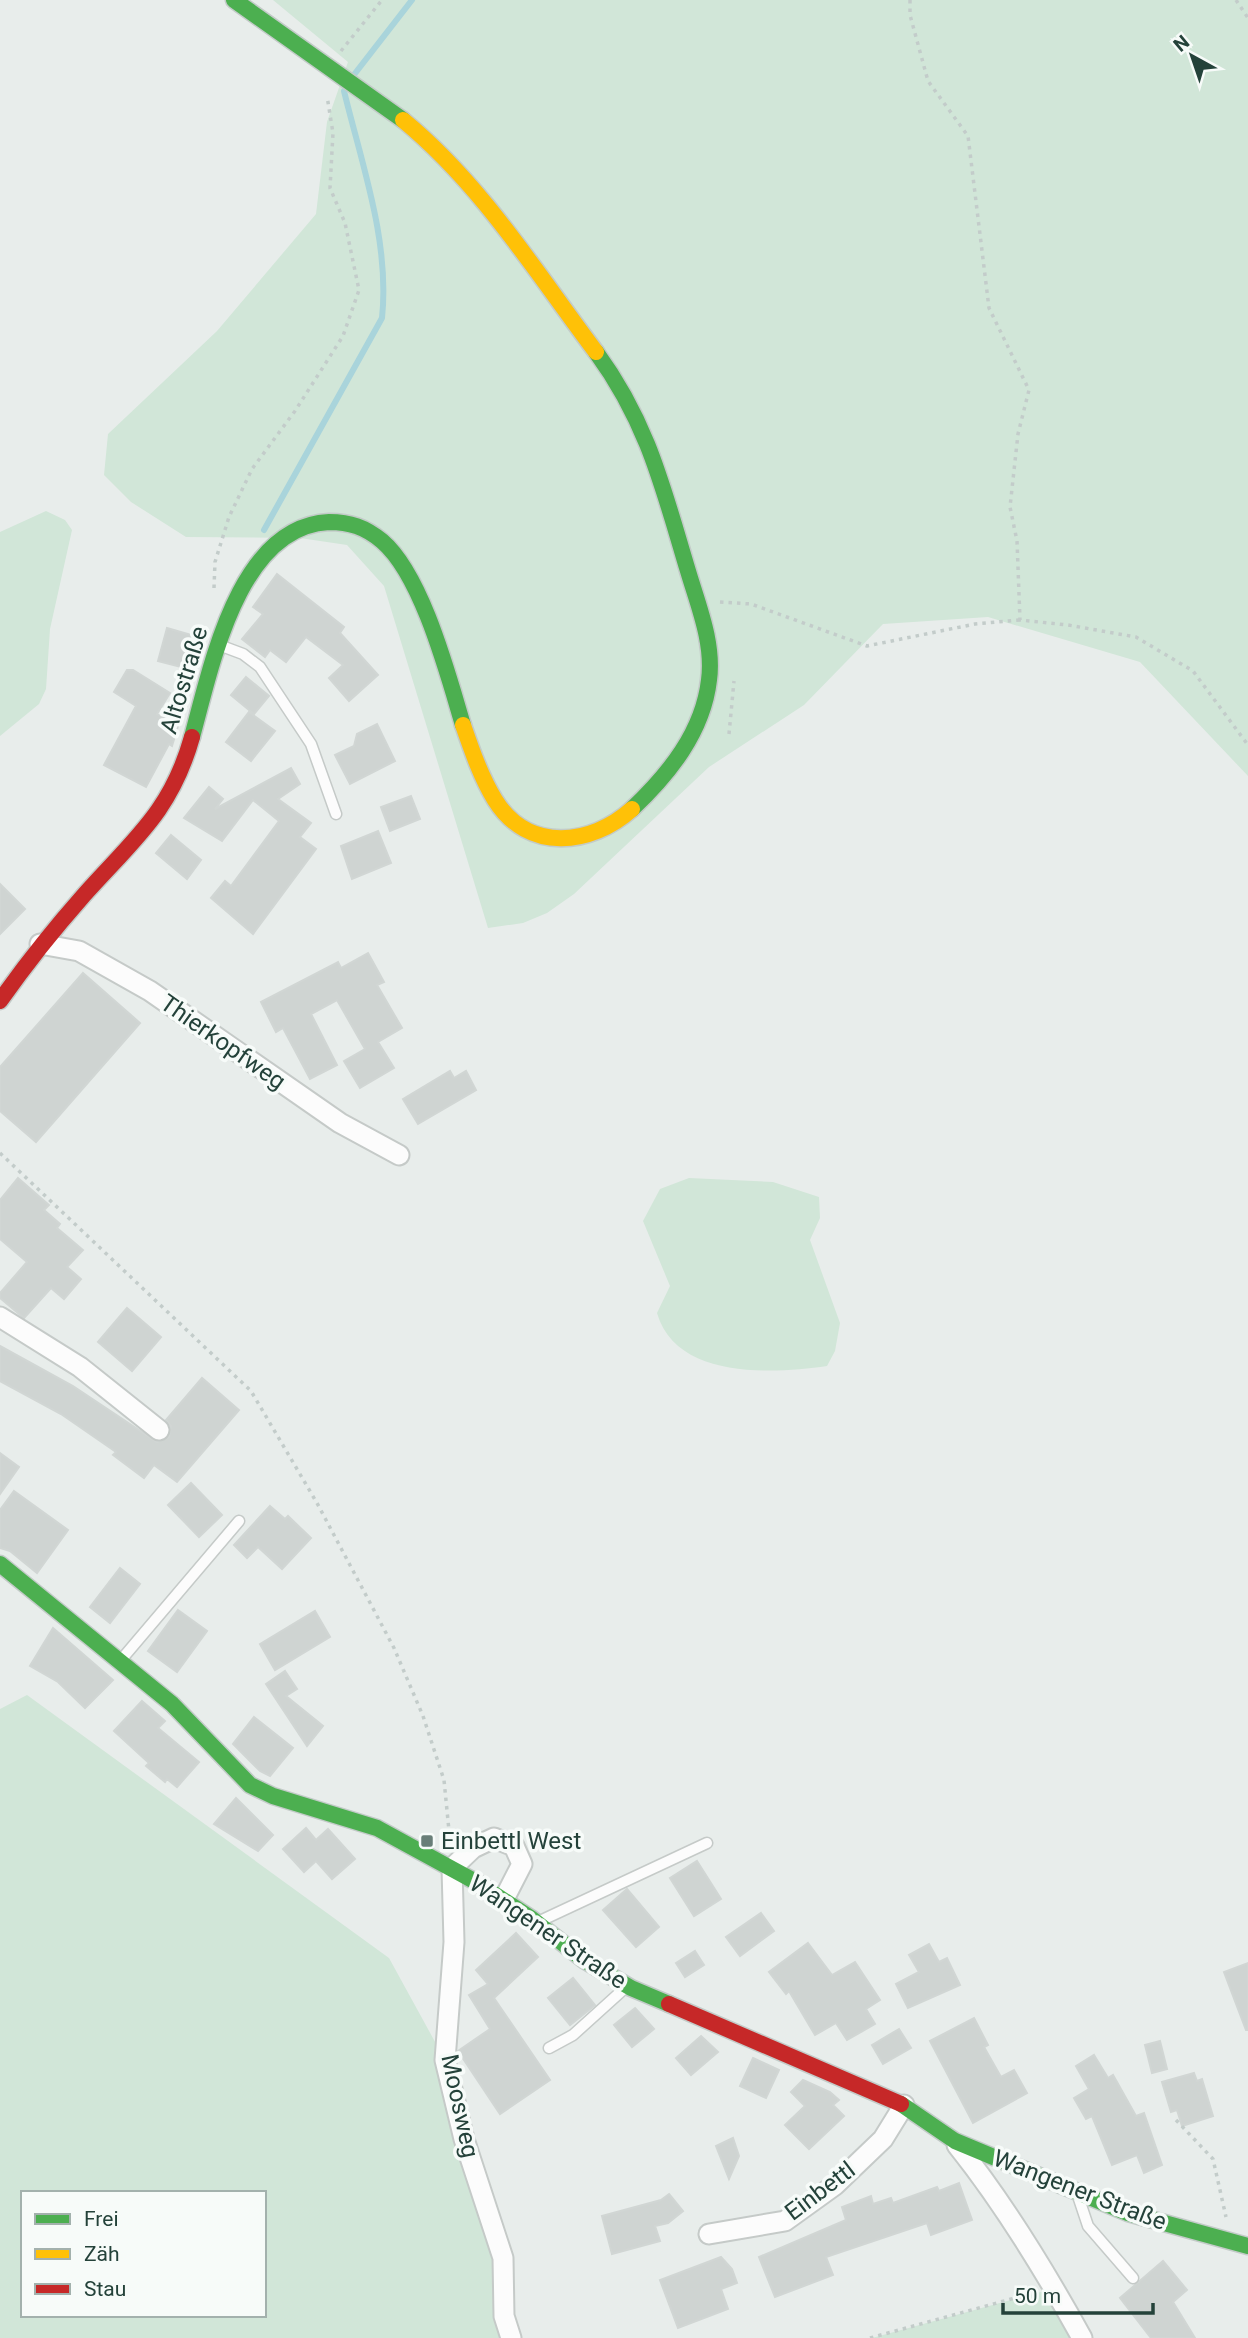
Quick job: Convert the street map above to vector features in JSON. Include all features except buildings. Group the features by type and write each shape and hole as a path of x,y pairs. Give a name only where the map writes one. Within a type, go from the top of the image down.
{"street":[{"name":"Altostraße","path":"0,1001 40,944 162,811 180,775 218,645 239,592 259,561 310,523 338,518 360,523 380,536 396,558 432,628 476,765 488,789 508,814 541,836 585,838 611,826 669,775 699,722 711,663 658,469 623,388 506,225 467,181 394,113 234,0"},
{"name":"Thierkopfweg","path":"40,944 79,951 150,991 340,1123 399,1155"},
{"path":"0,1317 80,1367 159,1430"},
{"name":"Wangener Straße","path":"0,1564 181,1712 250,1785 296,1804 343,1815 377,1828 452,1868 536,1922 584,1960 627,1986 904,2105 955,2141 1128,2213 1248,2246"},
{"path":"452,1868 473,1848 494,1838 514,1846 522,1864 503,1901"},
{"name":"Moosweg","path":"452,1868 454,1942 445,2060 464,2138 503,2258 504,2316 511,2338"},
{"name":"Einbettl","path":"709,2234 785,2221 835,2185 883,2139 904,2105"},
{"name":"Wangener Straße","path":"955,2141 984,2178 1055,2288 1082,2338"}],"lane":[{"path":"218,645 243,654 260,667 311,744 336,814"},
{"path":"120,1660 239,1521"},
{"path":"536,1922 707,1843"},
{"path":"549,2048 573,2035 627,1986"},
{"path":"1076,2191 1088,2226 1101,2245 1133,2278"}],"path":[{"path":"227,619 213,606 215,562 229,517 252,469 295,411 342,336 359,290 345,223 330,188 334,133 326,88 329,69 352,33 382,0"},
{"path":"910,0 910,15 928,81 968,136 989,308 1029,390 1018,433 1010,507 1017,541 1020,620"},
{"path":"1236,0 1248,18"},
{"path":"714,602 751,604 867,646 975,624 1020,620 1136,637 1193,671 1248,745"},
{"path":"0,1153 251,1391 317,1503 394,1648 423,1716 443,1780 452,1868"},
{"path":"1175,2120 1213,2159 1231,2241"},
{"path":"870,2338 1055,2288"}],"green space":[{"path":"273,0 1248,0 1248,776 1140,662 988,617 883,624 804,705 709,767 574,894 547,913 523,923 488,928 384,586 347,545 300,538 186,537 131,502 104,475 108,434 217,331 316,214 327,122 348,62"},
{"path":"46,511 65,520 72,530 50,629 46,689 39,704 0,736 0,532"},
{"path":"689,1178 773,1182 819,1197 820,1218 810,1240 840,1323 835,1351 827,1366 779,1370 728,1367 704,1361 684,1350 667,1335 657,1313 670,1286 643,1221 660,1189"},
{"path":"27,1695 389,1958 445,2060 503,2258 511,2338 0,2338 0,1709"},
{"path":"1055,2288 1082,2338 872,2338"}],"waterway":[{"path":"353,76 412,0"},
{"path":"264,530 382,318 382,261 378,232 344,91"}],"traffic: fast":[{"path":"234,0 403,120"},
{"path":"596,352 629,405 652,457 700,611 709,652 709,680 700,717 692,734 671,767 632,809"},
{"path":"192,737 220,640 234,605 251,574 272,548 298,530 329,522 351,524 370,532 396,557 409,577 432,627 463,725"},
{"path":"0,1564 172,1704 250,1785 273,1796 377,1828 476,1882 532,1919 584,1960 631,1988 669,2004"},
{"path":"901,2104 955,2141 1128,2213 1248,2246"}],"traffic: slow":[{"path":"403,120 458,172 483,201 596,352"},
{"path":"463,725 481,773 495,800 509,817 525,829 542,836 579,836 598,831 632,809"}],"traffic: jam":[{"path":"0,1001 62,921 134,841 162,805 173,786 192,737"},
{"path":"669,2004 901,2104"}],"place":[{"name":"Einbettl West","path":"427,1841"}]}
